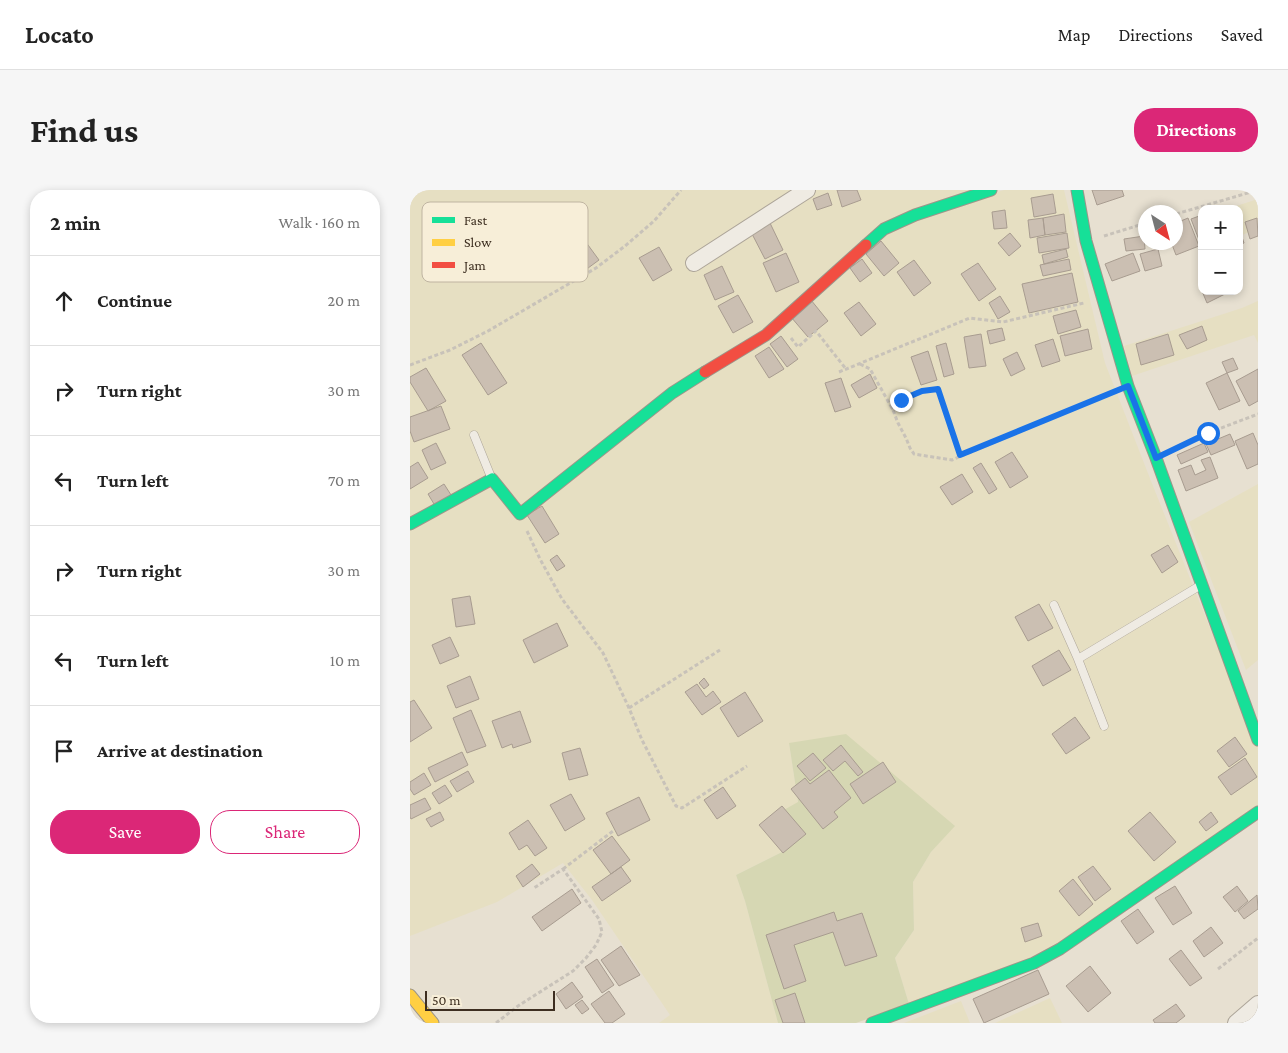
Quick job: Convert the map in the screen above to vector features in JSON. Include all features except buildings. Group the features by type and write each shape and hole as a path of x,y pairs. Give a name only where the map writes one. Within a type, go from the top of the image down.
{"street":[{"path":"694,263 806,190"},
{"path":"410,524 492,479 520,514 672,393 766,335 884,229 915,215 991,190"},
{"path":"1077,190 1086,241 1128,386 1202,584 1251,695 1258,740"},
{"path":"872,1023 1034,963 1060,948 1258,812"},
{"path":"410,995 433,1023"},
{"path":"1236,1023 1258,1004"}],"lane":[{"path":"474,435 492,479"},
{"path":"1078,659 1202,584"},
{"path":"1054,605 1078,659 1104,726"}],"path":[{"path":"588,273 625,246 654,221 681,190"},
{"path":"1183,212 1258,190"},
{"path":"1086,241 1138,225"},
{"path":"410,365 450,350 488,331 572,282"},
{"path":"839,372 970,318 1004,322 1102,299"},
{"path":"780,322 798,347 816,331 846,369"},
{"path":"860,364 870,369 893,410 914,454 952,460 960,455 1128,386"},
{"path":"893,410 892,408 901,400 922,391 938,389 960,455"},
{"path":"1156,458 1208,433 1258,414"},
{"path":"520,514 540,559 562,599 602,653 629,708 642,740 676,806 682,808 747,766"},
{"path":"629,708 720,650"},
{"path":"534,888 613,832"},
{"path":"496,1023 518,1006 573,971 596,945 602,932 599,919 562,869"},
{"path":"1218,969 1258,938"}],"shaded area":[{"path":"410,190 974,190 886,228 1004,190 1064,190 1105,363 1258,748 1258,812 1060,949 909,1004 895,958 914,930 913,882 931,852 954,826 789,743 798,803 786,850 736,875 745,901 778,1023 659,1023 670,1015 592,900 563,863 497,902 410,936","holes":["672,393 676,397 508,524"]},
{"path":"1258,199 1258,229 1243,235 1243,205 1239,205"},
{"path":"1258,301 1258,343 1254,335 1132,376 1124,346 1242,308"},
{"path":"1258,484 1258,660 1246,670 1189,522"},
{"path":"1050,998 1062,1023 995,1023"},
{"path":"961,1001 970,1023 904,1023"}],"green space":[{"path":"846,734 955,826 931,852 913,882 914,930 895,958 909,1004 856,1023 778,1023 745,901 736,875 786,850 775,815 798,802 789,743"}],"traffic: fast":[{"path":"866,245 884,229 915,215 991,190"},
{"path":"1077,190 1086,241 1128,386 1258,740"},
{"path":"410,524 492,479 520,514 672,393 705,372"},
{"path":"872,1023 1034,963 1060,949 1258,812"}],"traffic: slow":[{"path":"410,995 433,1023"}],"traffic: jam":[{"path":"705,372 766,335 866,245"}],"route":[{"path":"901,400 922,391 938,389 960,455 1128,386 1156,458 1208,433"}]}
